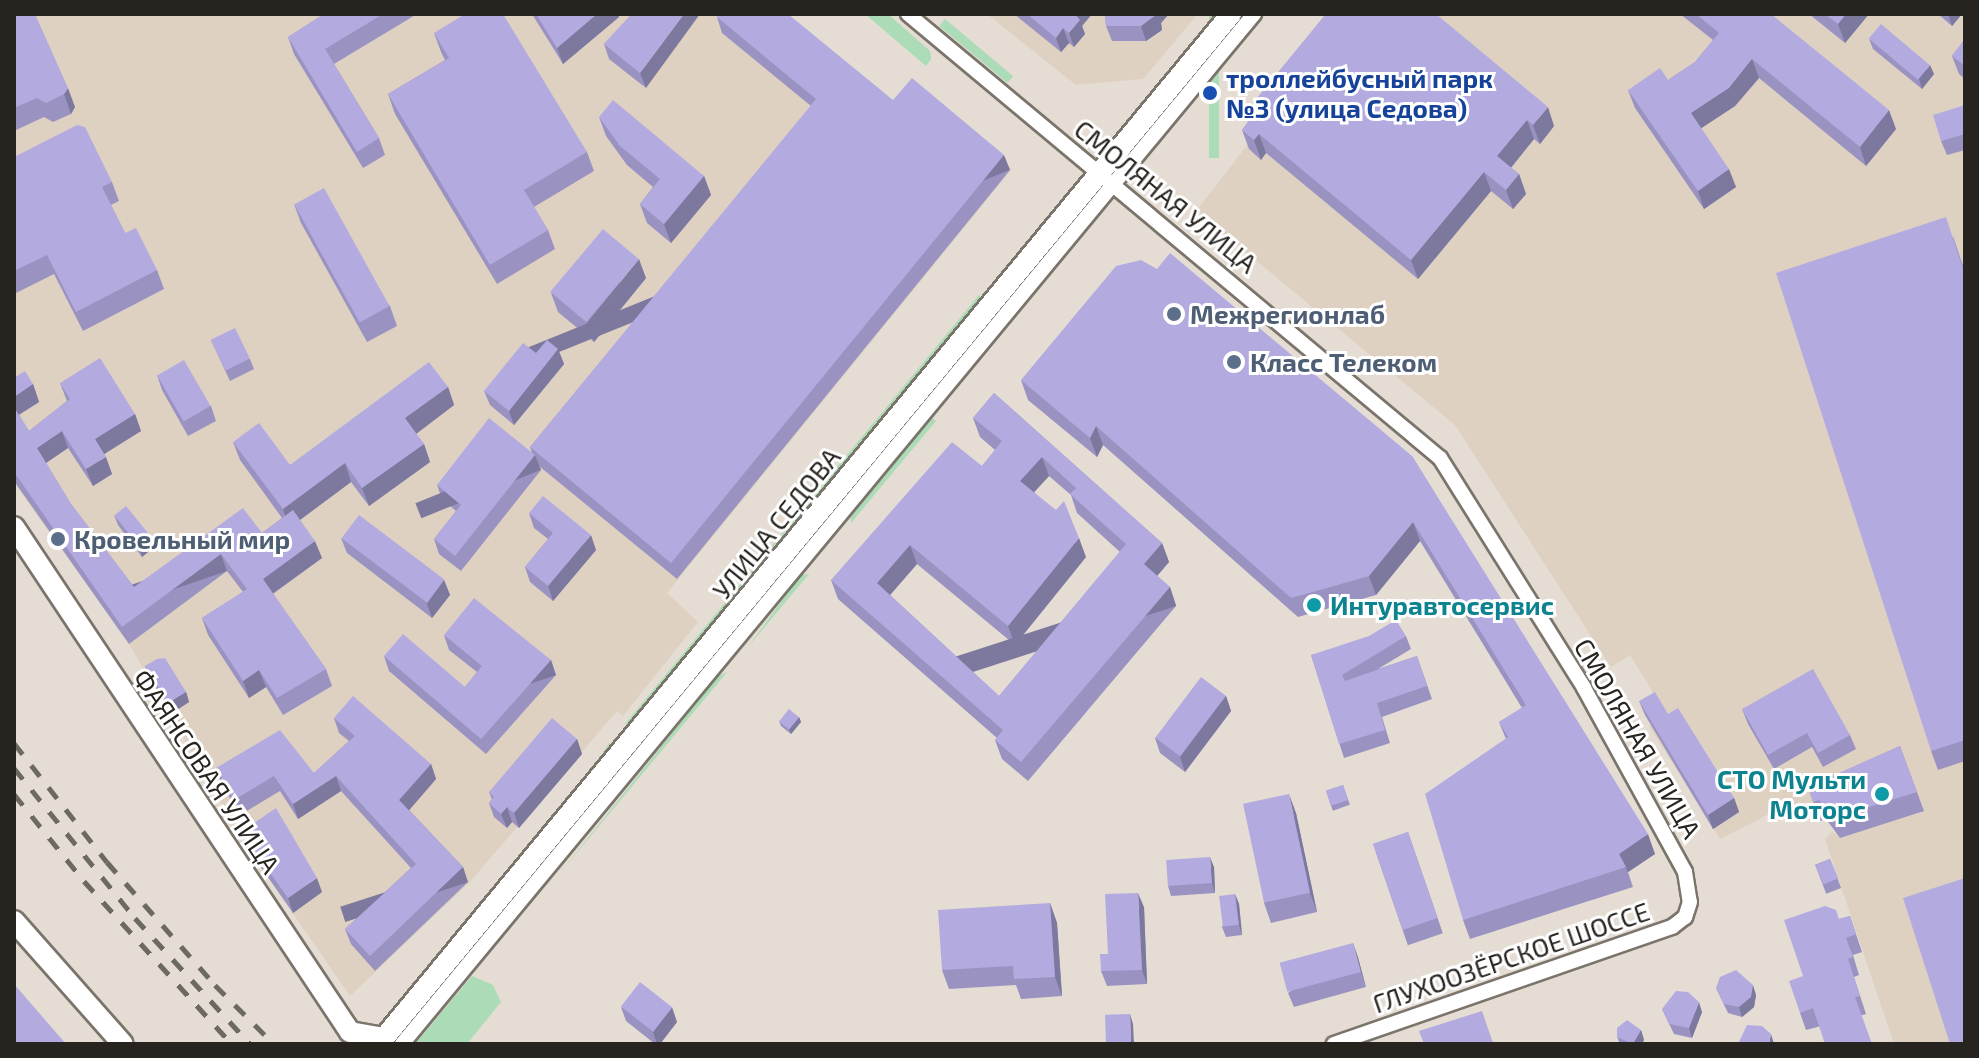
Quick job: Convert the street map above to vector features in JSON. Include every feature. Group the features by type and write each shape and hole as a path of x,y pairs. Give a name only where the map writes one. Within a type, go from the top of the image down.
{"street":[{"name":"СМОЛЯНАЯ УЛИЦА","path":"908,14 1440,458 1656,811 1690,885 1690,902"},
{"name":"УЛИЦА СЕДОВА","path":"402,1044 1106,179 1231,14"},
{"name":"УЛИЦА СЕДОВА","path":"354,1038 384,1038 1106,179 1254,14"},
{"name":"ФАЯНСОВАЯ УЛИЦА","path":"14,527 354,1038"},
{"name":"ГЛУХООЗЁРСКОЕ ШОССЕ","path":"1334,1044 1663,931 1679,923 1690,902"},
{"path":"14,921 123,1044"}],"shaded area":[{"path":"14,14 778,14 899,112 917,91 1012,169 667,593 698,622 623,716 617,711 469,883 350,996 247,847 129,644 14,483"},
{"path":"987,14 1198,14 1143,79 1076,85"},
{"path":"1349,14 1965,14 1965,1044 1894,1044 1825,839 1832,832 1840,837 1881,781 1793,815 1787,805 1720,839 1649,726 1667,715 1630,655 1611,667 1455,425 1196,211"}],"green space":[{"path":"865,14 888,14 930,51 931,59 926,66"},
{"path":"1209,14 1219,14 1219,158 1209,158"},
{"path":"945,19 1013,76 1007,83 939,26"},
{"path":"979,295 983,299 629,728 625,724"},
{"path":"932,418 936,421 851,523 850,515"},
{"path":"809,574 747,648 801,575"},
{"path":"727,672 555,879 718,676"},
{"path":"609,743 614,746 549,854 544,851"},
{"path":"472,976 493,985 501,1002 467,1044 415,1044"}],"building":[{"path":"14,14 35,14 68,88 64,94 46,103 37,98 14,108"},
{"path":"324,14 383,14 325,49 379,138 357,152 288,37"},
{"path":"465,14 503,14 587,152 524,190 548,230 490,265 388,94 449,58 434,33"},
{"path":"536,14 597,14 557,48"},
{"path":"632,14 684,14 640,73 604,44"},
{"path":"719,14 788,14 893,100 912,78 1004,155 671,563 530,447 816,99 717,17"},
{"path":"1027,14 1075,14 1080,20 1069,33 1063,28 1056,38"},
{"path":"1105,14 1156,15 1141,26 1106,26"},
{"path":"1326,14 1436,14 1548,107 1533,125 1527,120 1497,156 1519,174 1506,190 1484,172 1411,260 1259,134 1254,140 1242,130 1251,118 1245,113"},
{"path":"1696,14 1771,14 1889,110 1860,147 1752,59 1729,88 1691,113 1729,169 1698,191 1628,90 1660,68 1668,80 1695,62 1719,33"},
{"path":"1825,14 1846,14 1838,24"},
{"path":"1881,24 1930,65 1918,80 1869,39"},
{"path":"1965,39 1965,66 1952,56"},
{"path":"613,100 704,176 664,224 640,204 660,179 620,146 599,117"},
{"path":"1965,105 1965,134 1941,141 1933,115"},
{"path":"77,125 85,127 112,182 102,187 125,233 136,228 157,270 76,312 47,255 14,271 14,157"},
{"path":"324,188 389,306 360,323 294,204"},
{"path":"1946,217 1965,275 1965,740 1931,751 1776,273"},
{"path":"603,229 639,259 586,322 550,292"},
{"name":"Интуравтосервис","path":"1170,253 1412,456 1648,834 1619,854 1626,867 1463,920 1425,794 1508,737 1499,722 1526,705 1413,522 1369,576 1291,598 1096,426 1090,438 1021,380 1116,266 1141,260 1157,269"},
{"path":"235,328 250,359 226,370 211,340"},
{"path":"547,340 558,349 509,411 484,391 523,343 536,353"},
{"path":"100,358 135,414 95,439 106,457 86,469 62,431 37,448 71,504 134,587 243,508 262,533 293,510 315,541 263,579 326,669 277,698 259,670 243,681 202,618 247,589 221,554 122,627 14,472 14,407 29,431 70,399 60,383"},
{"path":"184,360 211,406 184,421 157,376"},
{"path":"429,362 448,387 405,418 424,444 362,488 345,463 283,509 233,442 259,423 290,465"},
{"path":"25,371 33,384 14,397 14,378"},
{"path":"994,393 1162,543 1144,564 1170,587 1021,762 995,740 1003,730 831,580 952,442 982,466 1002,441 973,418","holes":["1042,457 1076,488 1070,494 1126,544 999,696 877,583 910,545 1008,626 1079,538 1064,501 1056,510 1020,481"]},
{"path":"489,418 535,455 455,556 434,539 461,505 437,485"},
{"path":"543,496 591,535 548,586 525,567 553,533 529,513"},
{"path":"126,506 151,537 140,547 114,515"},
{"path":"359,515 444,579 427,603 342,538"},
{"path":"474,598 551,660 481,739 384,656 403,634 465,687 482,666 444,635"},
{"path":"1396,620 1406,636 1342,675 1345,681 1417,656 1427,686 1377,703 1385,730 1339,744 1311,655 1369,636"},
{"path":"165,658 186,692 168,703 145,666"},
{"path":"1813,669 1850,735 1818,753 1807,733 1768,755 1742,709"},
{"path":"1201,677 1226,696 1180,756 1155,738"},
{"path":"1655,692 1668,714 1678,708 1734,798 1708,815 1639,701"},
{"path":"353,696 431,764 399,800 463,867 370,956 345,929 416,864 336,776 293,804 274,776 234,800 216,768 280,730 314,773 355,736 334,718"},
{"path":"789,709 799,717 789,730 779,721"},
{"path":"552,718 577,739 514,813 507,807 501,814 489,803 494,797 489,792"},
{"path":"1900,746 1917,792 1833,818 1819,800 1813,802 1808,787"},
{"path":"1343,785 1348,800 1331,806 1326,791"},
{"path":"1289,794 1310,893 1264,903 1243,804"},
{"path":"276,808 317,878 288,898 241,832"},
{"path":"1408,832 1438,918 1403,930 1373,844"},
{"path":"1210,857 1212,883 1168,886 1166,860"},
{"path":"1830,859 1838,878 1823,885 1815,865"},
{"path":"1965,878 1965,1044 1950,1044 1903,898"},
{"path":"1138,893 1142,970 1101,971 1100,954 1108,954 1105,894"},
{"path":"1235,894 1239,925 1223,927 1219,896"},
{"path":"1050,903 1055,977 1014,979 1013,966 942,970 938,910"},
{"path":"1825,906 1836,910 1839,919 1850,916 1856,934 1846,938 1853,957 1848,959 1860,996 1855,997 1872,1044 1825,1044 1813,1008 1800,1013 1789,981 1803,976 1784,920"},
{"path":"1353,943 1361,972 1287,992 1280,963"},
{"path":"1736,970 1753,985 1751,997 1739,1007 1724,1004 1716,988 1720,977"},
{"path":"640,982 672,1007 653,1032 621,1006"},
{"path":"14,984 66,1044 14,1044"},
{"path":"1676,991 1688,992 1699,1002 1689,1028 1670,1024 1662,1009"},
{"path":"1482,1011 1493,1043 1424,1044 1419,1031"},
{"path":"1130,1014 1131,1043 1106,1044 1105,1015"},
{"path":"1627,1020 1641,1030 1633,1044 1617,1037 1617,1028"},
{"path":"1747,1025 1762,1026 1771,1034 1769,1044 1738,1044"}],"railway":[{"path":"14,743 107,862 215,985 274,1044"},
{"path":"14,768 135,918 250,1044"},
{"path":"14,794 84,881 232,1044"}],"place":[{"name":"троллейбусный парк №3 (улица Седова)","path":"1210,93"},
{"name":"Межрегионлаб","path":"1174,314"},
{"name":"Класс Телеком","path":"1234,362"},
{"name":"Кровельный мир","path":"58,539"},
{"name":"Интуравтосервис","path":"1314,605"},
{"name":"СТО Мульти Моторс","path":"1882,794"}]}
